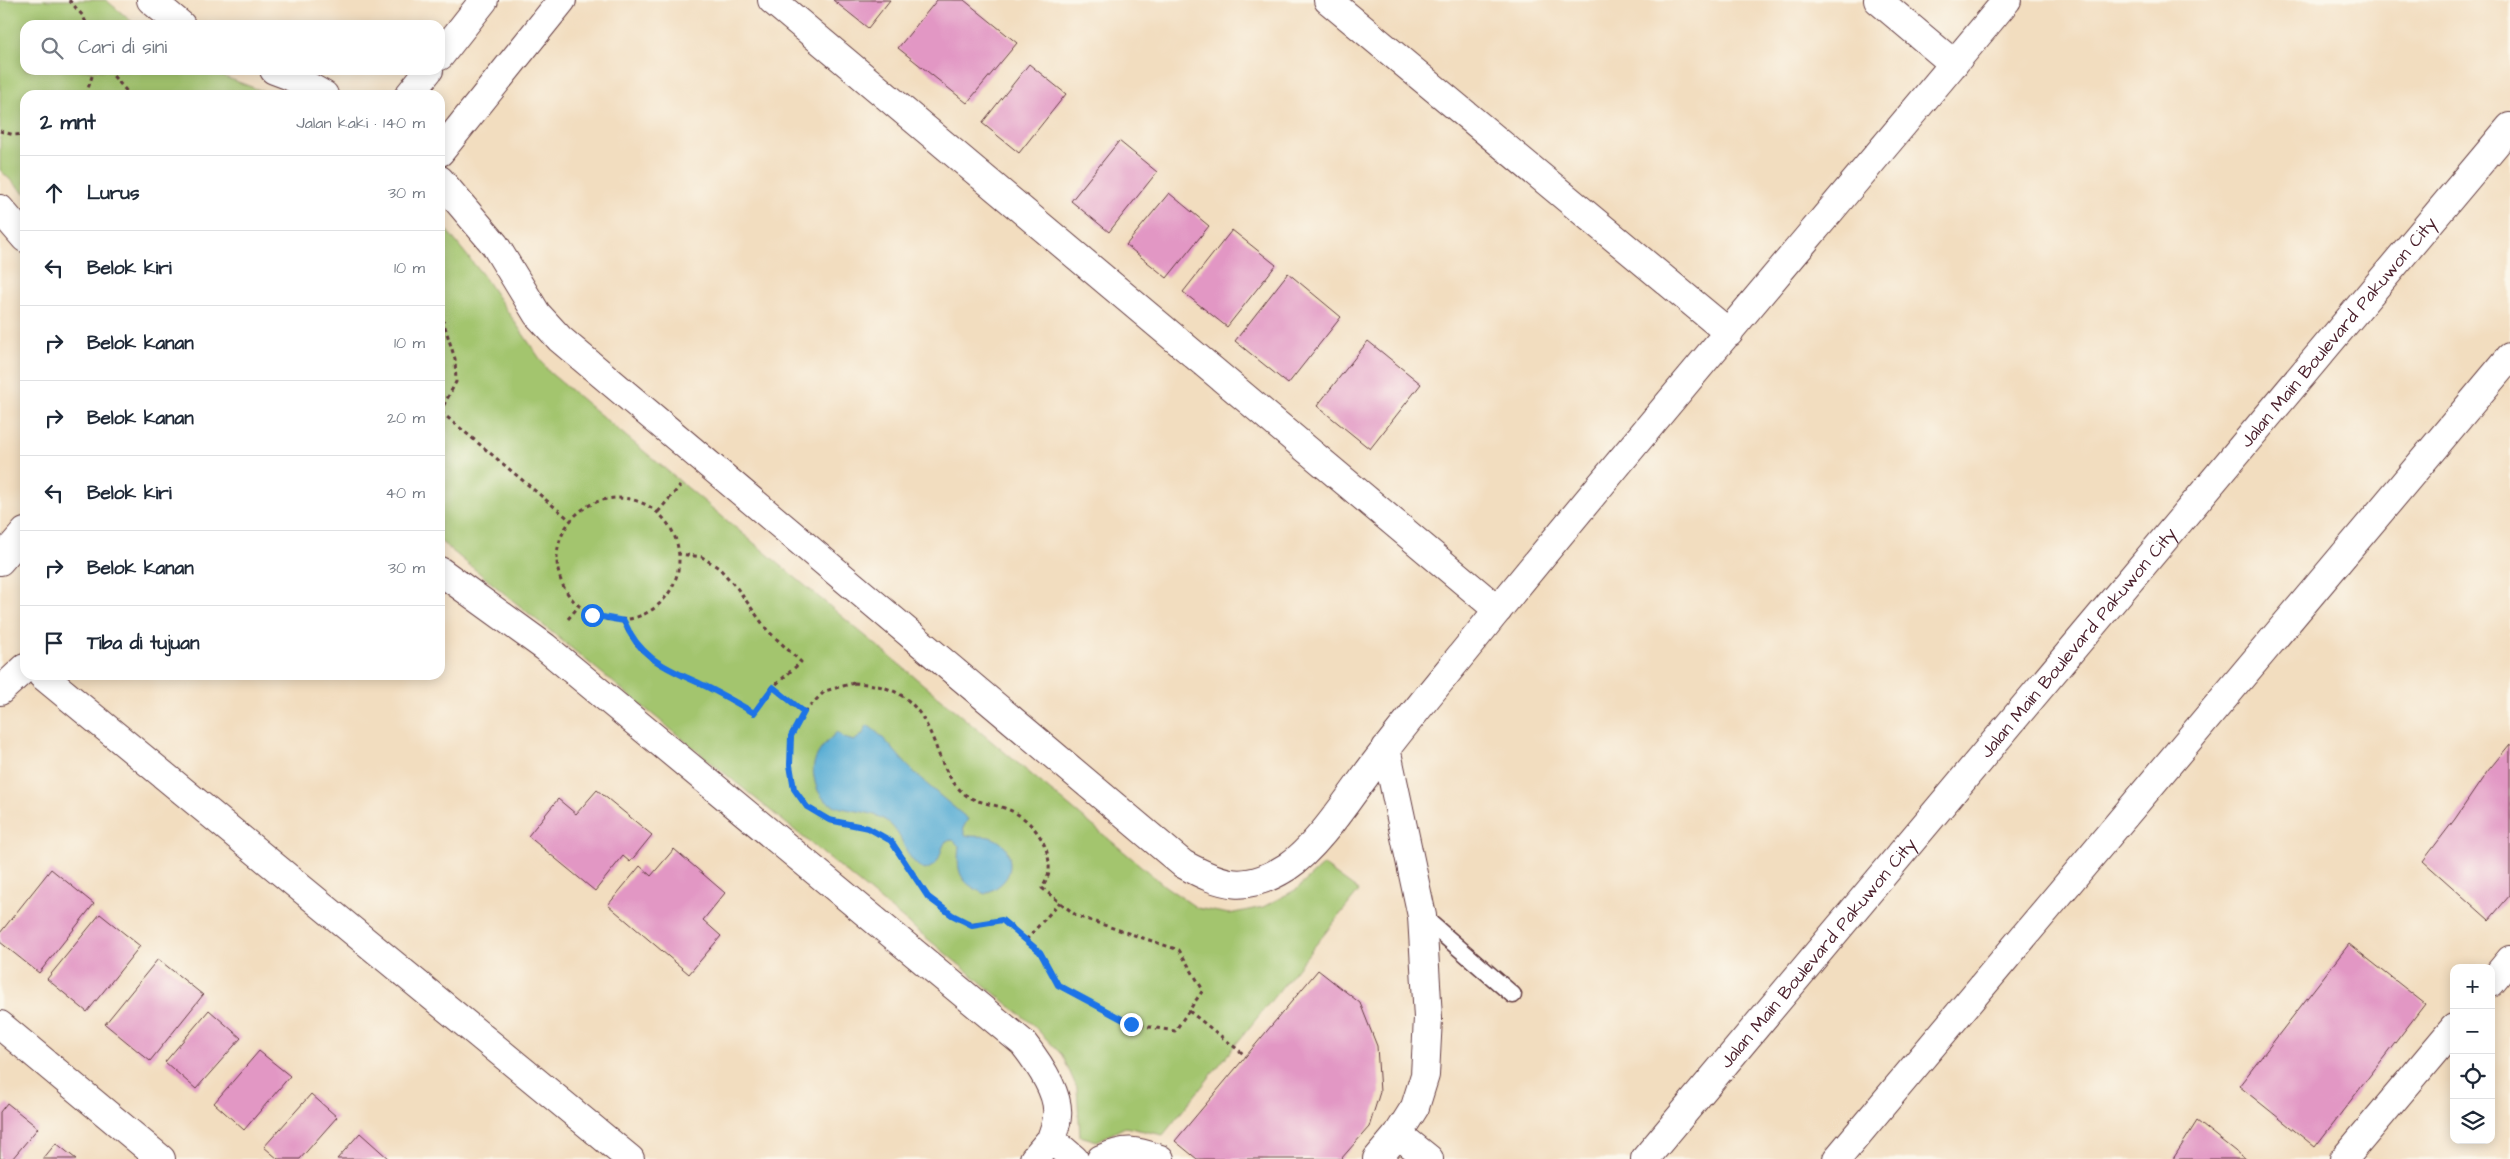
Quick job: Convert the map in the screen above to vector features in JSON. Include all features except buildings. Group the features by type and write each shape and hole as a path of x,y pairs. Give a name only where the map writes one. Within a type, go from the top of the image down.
{"street":[{"path":"151,0 176,20"},
{"path":"445,50 484,0"},
{"path":"445,146 562,0"},
{"path":"772,0 1498,610"},
{"path":"1328,0 1729,333"},
{"path":"1878,0 1954,64"},
{"path":"445,186 495,245 537,314 560,339 1183,864 1214,881 1239,886 1266,879 1290,865 1311,846 1386,748 1498,610 2007,0"},
{"path":"284,75 314,90"},
{"path":"414,90 425,75"},
{"name":"Jalan Main Boulevard Pakuwon City","path":"1646,1159 2510,127"},
{"path":"0,209 20,232"},
{"path":"1836,1159 2510,357"},
{"path":"0,561 20,538"},
{"path":"445,575 545,646 1024,1043 1038,1062 1051,1088 1058,1115 1043,1149 1074,1159"},
{"path":"0,690 20,672"},
{"path":"48,680 630,1159"},
{"path":"1377,1159 1398,1134 1415,1107 1425,1075 1428,1018 1422,916 1386,748"},
{"path":"0,1025 162,1159"},
{"path":"2344,1159 2450,1033"},
{"path":"1398,1134 1429,1159"},
{"path":"1101,1159 1118,1151 1130,1150 1160,1159"}],"lane":[{"path":"1422,916 1513,995"}],"path":[{"path":"70,0 84,20"},
{"path":"88,90 92,75"},
{"path":"112,75 126,90"},
{"path":"0,131 14,135 20,134"},
{"path":"445,326 455,359 456,382 445,403"},
{"path":"445,416 570,520"},
{"path":"622,497 641,502 658,512 669,524 676,539 679,554 679,570 674,586 666,599 654,610 624,621 592,615 579,606 566,592 558,574 557,555 560,536 570,520 585,506 602,499 622,497"},
{"path":"624,621 631,638 644,652 664,667 704,685 754,713 773,687 801,662 766,630 737,588 720,568 702,557 679,554"},
{"path":"854,683 877,684 901,694 917,710 933,738 944,767 961,791 977,801 1008,810 1035,828 1047,848 1050,872 1042,888 1077,916 1179,950 1203,990 1175,1031 1131,1024 1058,985 1040,952 1002,920 972,925 952,915 928,897 891,841 868,828 829,820 807,807 794,789 790,765 791,736 804,712 825,691 854,683"},
{"path":"773,687 804,712"},
{"path":"1026,940 1060,902"},
{"path":"1189,1011 1246,1056"}],"green space":[{"path":"0,0 106,0 130,20 20,20 20,75 219,75 260,90 20,90 20,189 0,170"},
{"path":"445,228 482,274 549,372 1165,886 1197,908 1229,914 1263,907 1297,889 1323,865 1359,891 1163,1135 1125,1127 1097,1141 1080,1136 1077,1088 1062,1055 1032,1024 445,545"}],"water":[{"path":"867,725 885,740 919,777 968,819 963,828 965,835 991,838 1005,847 1010,867 1009,873 1002,883 985,894 970,886 961,876 958,863 959,846 953,840 946,841 935,864 925,870 913,861 896,831 881,818 869,813 835,806 825,800 818,791 813,770 819,752 837,732 844,738 854,741 863,734"}],"route":[{"path":"592,615 608,620 624,621 631,638 644,652 664,667 704,685 754,713 773,687 804,712 791,736 790,765 794,789 807,807 829,820 868,828 891,841 928,897 952,915 972,925 1002,920 1040,952 1058,985 1131,1024"}]}
